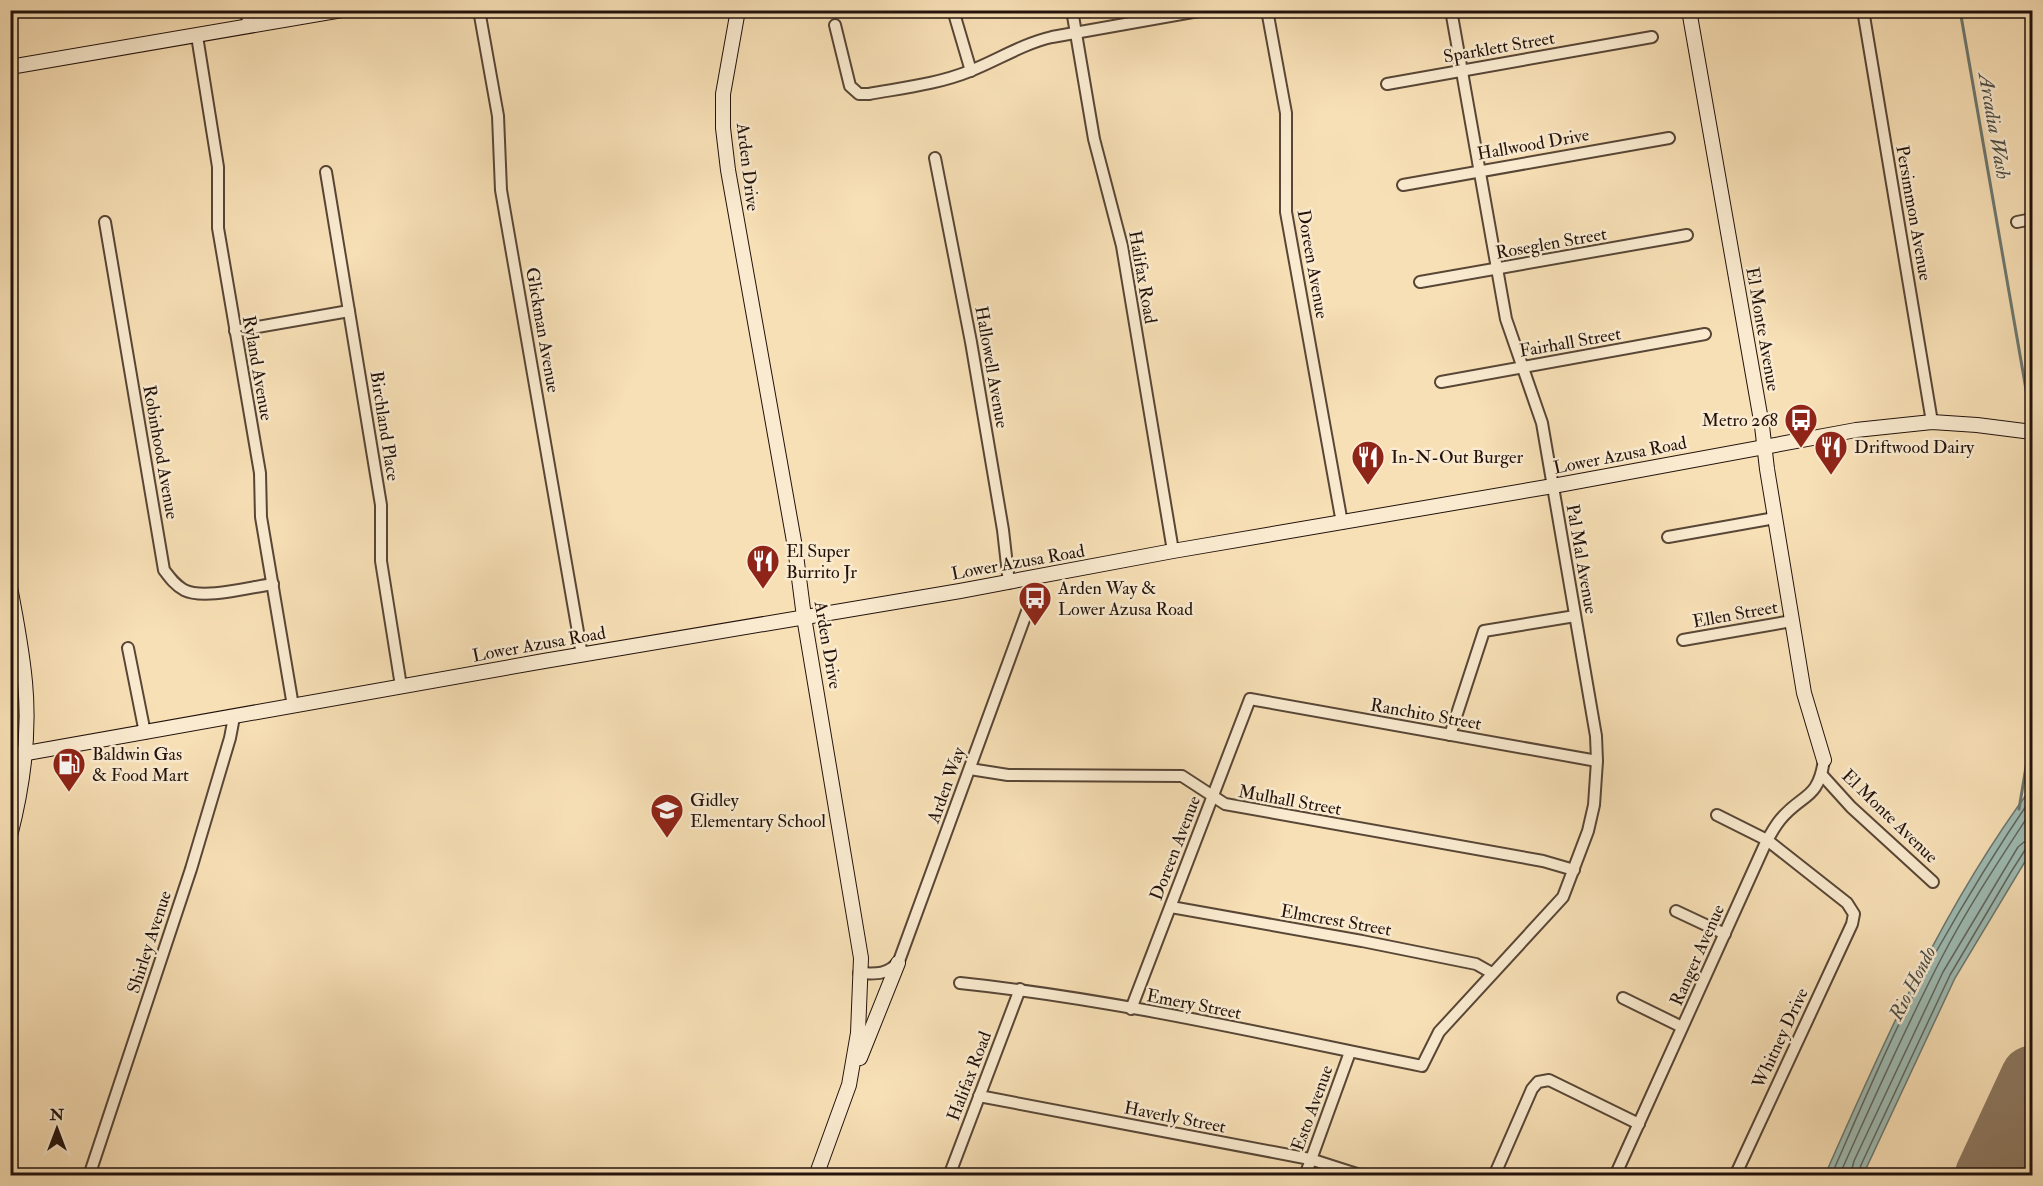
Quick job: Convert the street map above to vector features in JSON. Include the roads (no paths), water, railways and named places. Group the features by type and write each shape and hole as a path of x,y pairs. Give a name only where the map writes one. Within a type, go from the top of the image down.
{"street":[{"path":"246,10 249,27"},
{"path":"10,67 342,10"},
{"name":"Glickman Avenue","path":"479,10 498,116 501,190 582,655"},
{"name":"Arden Drive","path":"738,10 723,94 723,128 728,170 795,547 804,617 859,946 858,1033 849,1085 816,1176"},
{"path":"953,10 971,71"},
{"name":"Halifax Road","path":"1072,10 1094,139 1122,246 1173,551"},
{"path":"835,25 850,86 859,94 869,94 952,78 1031,42 1204,10"},
{"name":"Doreen Avenue","path":"1267,10 1286,112 1286,212 1342,523"},
{"name":"Pal Mal Avenue","path":"1422,1066 1439,1032 1563,897 1588,831 1594,805 1597,761 1596,736 1542,423 1506,319 1451,10"},
{"name":"El Monte Avenue","path":"1689,10 1804,693 1824,759"},
{"name":"Persimmon Avenue","path":"1863,10 1932,422"},
{"name":"Ryland Avenue","path":"196,36 218,167 218,228 260,474 261,517 293,706"},
{"name":"Sparklett Street","path":"1387,84 1652,37"},
{"name":"Hallwood Drive","path":"1403,184 1670,138"},
{"name":"Hallowell Avenue","path":"935,158 971,342 1003,530 1009,583"},
{"name":"Birchland Place","path":"326,172 381,505 381,561 401,686"},
{"path":"2018,222 2032,219"},
{"name":"Robinhood Avenue","path":"105,222 164,570 186,591 204,594 273,584"},
{"name":"Roseglen Street","path":"1420,282 1687,235"},
{"path":"235,331 349,311"},
{"name":"Fairhall Street","path":"1441,382 1705,334"},
{"name":"Lower Azusa Road","path":"10,756 401,686 1009,583 1173,551 1553,486 1866,428 1932,422 2027,431"},
{"path":"1668,537 1775,518"},
{"name":"Arden Way","path":"898,963 1029,606 1032,578"},
{"path":"10,586 25,682 25,754 21,789 10,836"},
{"path":"1450,735 1484,631 1575,616"},
{"name":"Ellen Street","path":"1683,640 1792,621"},
{"path":"128,648 145,733"},
{"name":"Doreen Avenue","path":"1131,1009 1250,699"},
{"name":"Ranchito Street","path":"1250,699 1597,761"},
{"name":"Shirley Avenue","path":"89,1176 191,869 230,738 234,717"},
{"path":"1822,775 1824,759"},
{"name":"Mulhall Street","path":"970,769 1008,775 1182,776 1224,804 1543,861 1574,870"},
{"name":"El Monte Avenue","path":"1822,775 1851,807 1933,882"},
{"name":"Ranger Avenue","path":"1615,1176 1767,840 1780,820 1816,787 1822,775"},
{"path":"1717,815 1767,840"},
{"name":"Whitney Drive","path":"1735,1176 1852,924 1854,914 1847,903 1767,840"},
{"name":"Elmcrest Street","path":"1171,907 1476,964 1492,973"},
{"path":"1676,911 1725,934"},
{"path":"860,973 883,973 891,970 898,963"},
{"path":"849,1085 898,963"},
{"name":"Emery Street","path":"960,982 1020,989 1131,1009 1422,1066"},
{"name":"Halifax Road","path":"949,1176 1020,989"},
{"path":"1623,998 1682,1028"},
{"name":"Esto Avenue","path":"1305,1176 1350,1052"},
{"path":"1494,1176 1532,1089 1538,1082 1550,1080 1639,1124"},
{"name":"Haverly Street","path":"979,1096 1310,1160 1363,1176"}],"water":[{"path":"2032,787 2032,850 1955,978 1863,1175 1825,1175 1893,1024 1943,926 2000,832"}],"waterway":[{"name":"Arcadia Wash","path":"1960,10 2032,424"},
{"name":"Arcadia Wash","path":"2019,809 2032,731"}],"place":[{"name":"Metro 268","path":"1801,449"},
{"name":"Driftwood Dairy","path":"1831,476"},
{"name":"In-N-Out Burger","path":"1368,486"},
{"name":"El Super Burrito Jr","path":"763,590"},
{"name":"Arden Way & Lower Azusa Road","path":"1035,627"},
{"name":"Baldwin Gas & Food Mart","path":"69,793"},
{"name":"Gidley Elementary School","path":"667,839"}],"water label":[{"name":"Rio Hondo","path":"1912,983"}]}
